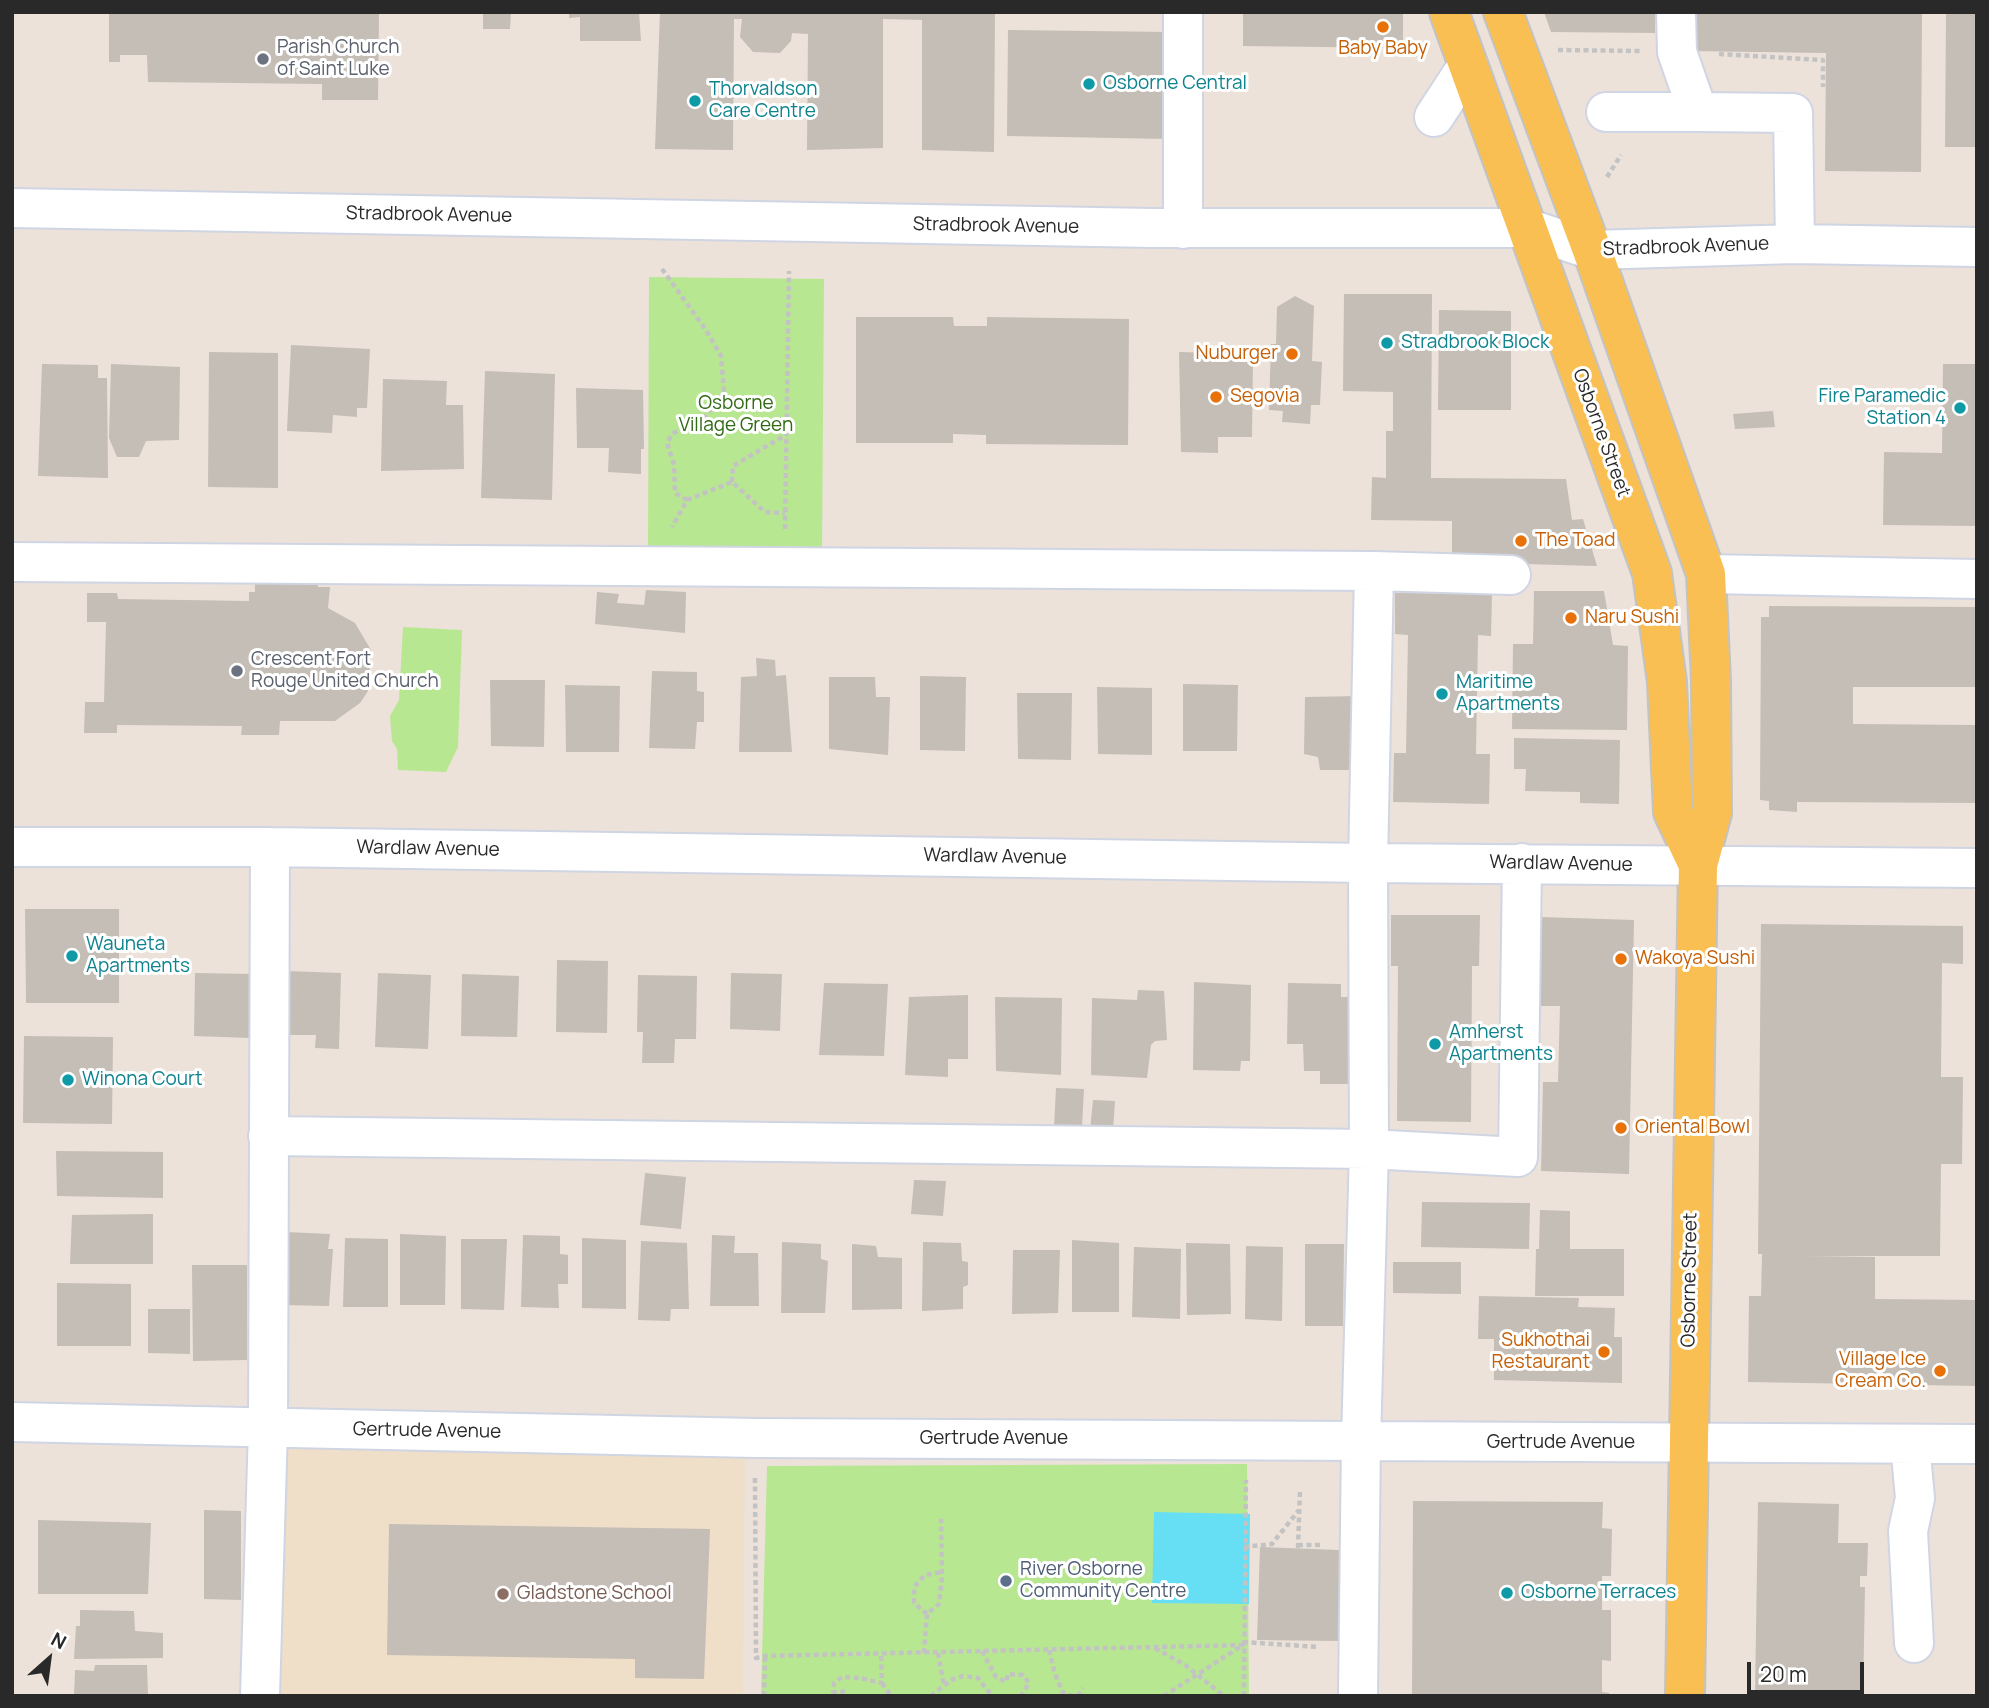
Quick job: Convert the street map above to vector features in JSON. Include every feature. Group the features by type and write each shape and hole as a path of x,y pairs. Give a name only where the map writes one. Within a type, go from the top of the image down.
{"main road":[{"name":"Osborne Street","path":"1449,12 1652,573 1667,682 1673,812 1698,865"},
{"name":"Osborne Street","path":"1503,12 1592,250 1706,574 1711,681 1712,813 1698,865 1685,1696"},
{"path":"1636,528 1685,514"}],"street":[{"path":"1183,12 1183,229"},
{"path":"1676,34 1698,113"},
{"path":"1434,117 1468,65"},
{"path":"1606,112 1793,113 1795,244"},
{"name":"Stradbrook Avenue","path":"12,208 1183,229 1527,228 1592,250 1795,244 1977,247"},
{"path":"12,562 1374,571 1511,575"},
{"path":"1357,1696 1369,1149 1368,863 1374,571"},
{"path":"1706,574 1977,579"},
{"name":"Wardlaw Avenue","path":"12,847 270,847 1368,863 1977,868"},
{"path":"260,1696 268,1428 270,847"},
{"path":"268,1136 1369,1149 1517,1157 1522,863"},
{"name":"Gertrude Avenue","path":"12,1422 755,1438 1977,1444"},
{"path":"1910,1444 1915,1498 1908,1531 1914,1643"}],"path":[{"path":"1555,50 1676,34"},
{"path":"1607,177 1621,155"},
{"path":"662,269 706,330 721,356 724,392 705,417 672,433 667,443 674,466 676,494 687,500"},
{"path":"785,568 789,271"},
{"path":"732,482 733,466 787,434"},
{"path":"662,566 666,536 687,500 732,482"},
{"path":"732,482 765,512 785,513"},
{"path":"755,1438 756,1658 1243,1644 1358,1649"},
{"path":"1244,1696 1246,1440"},
{"path":"1298,1548 1300,1489"},
{"path":"1244,1546 1272,1544 1299,1510"},
{"path":"924,1653 927,1614 939,1604 942,1572 941,1519"},
{"path":"927,1614 915,1603 914,1587 925,1575 942,1572"},
{"path":"1164,1696 1243,1644"},
{"path":"1154,1647 1198,1674 1224,1696"},
{"path":"1049,1650 1063,1693 1076,1696 1083,1688"},
{"path":"982,1651 996,1677 1006,1682 1009,1674 1023,1675 1029,1683 1021,1696"},
{"path":"939,1653 944,1685"},
{"path":"881,1654 882,1683 891,1696"},
{"path":"764,1696 765,1656"},
{"path":"930,1696 951,1680 963,1676 978,1678 992,1696"},
{"path":"845,1691 833,1691 834,1683 842,1677 882,1683"}],"shaded area":[{"name":"Gladstone School","path":"268,1428 745,1438 743,1696 260,1696"}],"green space":[{"name":"Osborne Village Green","path":"649,277 824,279 822,552 648,550"},
{"path":"403,627 462,630 458,747 446,772 398,770 390,716 399,700"},
{"name":"River Osborne Community Centre","path":"1247,1464 1249,1696 761,1696 767,1466"}],"water":[{"path":"1154,1512 1250,1514 1249,1604 1152,1603"}],"building":[{"name":"Parish Church of Saint Luke","path":"109,12 379,12 378,100 322,100 322,84 148,82 147,55 120,55 120,62 109,62"},
{"path":"483,12 511,12 510,29 483,29"},
{"path":"569,12 639,12 641,41 580,41 580,17 569,18"},
{"name":"Thorvaldson Care Centre","path":"660,12 995,12 994,152 922,150 922,20 883,19 883,148 807,150 808,34 792,33 791,41 780,53 753,52 740,37 742,19 734,19 733,150 655,149"},
{"path":"1243,12 1403,12 1403,48 1243,46"},
{"path":"1544,12 1655,12 1655,33 1551,32"},
{"path":"1694,12 1922,12 1921,172 1825,171 1826,53 1688,51"},
{"path":"1946,12 1977,12 1977,147 1945,147"},
{"name":"Osborne Central","path":"1008,30 1170,32 1169,139 1007,136"},
{"path":"1344,294 1432,294 1431,478 1566,479 1572,520 1583,519 1597,566 1452,562 1452,521 1371,520 1372,477 1386,478 1386,431 1393,431 1393,392 1343,391"},
{"name":"Nuburger","path":"1295,296 1314,306 1312,361 1322,362 1320,405 1311,405 1310,424 1282,422 1283,411 1269,410 1271,344 1276,344 1277,307"},
{"path":"1439,310 1511,311 1511,410 1438,410"},
{"path":"856,317 953,317 954,326 987,326 987,317 1129,319 1128,445 986,444 986,435 953,434 953,443 856,443"},
{"path":"291,345 370,349 367,408 357,408 357,417 333,415 332,433 287,431"},
{"path":"209,352 278,353 278,488 208,487"},
{"name":"Segovia","path":"1179,352 1218,353 1218,358 1253,359 1252,437 1218,437 1218,453 1181,452"},
{"path":"42,364 98,365 98,378 107,378 108,478 38,476"},
{"path":"111,364 180,367 179,440 146,441 139,457 117,457 109,438"},
{"name":"Fire Paramedic Station 4","path":"1943,364 1977,364 1977,526 1883,525 1884,452 1942,453"},
{"path":"485,371 555,374 552,500 481,498"},
{"path":"383,379 447,381 446,405 463,405 464,469 381,471"},
{"path":"576,388 643,390 644,449 641,449 641,474 608,472 609,448 577,448"},
{"path":"1773,411 1775,427 1735,429 1733,414"},
{"name":"Crescent Fort Rouge United Church","path":"255,581 318,581 318,587 330,587 328,608 355,623 371,650 368,691 360,703 335,721 280,721 279,735 241,735 242,726 117,725 117,733 84,733 85,702 104,702 106,622 87,622 87,593 117,593 118,599 249,601 249,592 255,592"},
{"path":"646,590 686,592 685,633 595,624 597,592 619,594 617,603 644,605"},
{"path":"1534,591 1604,591 1613,645 1628,646 1627,730 1512,729 1513,644 1533,644"},
{"name":"Maritime Apartments","path":"1395,593 1492,594 1491,636 1478,635 1476,754 1490,754 1489,804 1393,802 1394,753 1406,753 1408,635 1395,634"},
{"path":"1769,606 1977,607 1977,687 1853,687 1853,724 1977,725 1977,803 1797,802 1797,812 1769,810 1769,801 1760,800 1761,617 1769,617"},
{"path":"756,658 775,660 776,676 786,675 792,752 739,752 741,677 757,676"},
{"path":"652,671 697,672 697,691 704,692 704,722 697,722 695,749 649,748"},
{"path":"920,676 966,677 965,751 920,750"},
{"path":"829,677 875,677 876,697 890,697 888,755 829,749"},
{"path":"490,680 545,680 544,747 491,746"},
{"path":"1183,684 1238,685 1237,751 1183,751"},
{"path":"565,685 620,686 619,752 566,752"},
{"path":"1097,687 1152,688 1152,755 1098,754"},
{"path":"1017,693 1072,693 1071,760 1018,759"},
{"path":"1360,696 1359,770 1320,770 1318,757 1304,754 1305,697"},
{"path":"1514,738 1620,740 1619,804 1580,803 1580,792 1525,791 1526,769 1514,769"},
{"name":"Wauneta Apartments","path":"25,909 119,909 119,1003 26,1003"},
{"name":"Amherst Apartments","path":"1391,915 1480,915 1479,966 1472,966 1471,1122 1397,1121 1398,966 1391,966"},
{"path":"1541,917 1634,920 1629,1174 1541,1171 1543,1082 1558,1082 1560,1006 1539,1006"},
{"path":"1761,924 1963,926 1963,964 1942,963 1941,1077 1963,1077 1962,1164 1941,1164 1940,1256 1807,1256 1875,1257 1875,1299 1977,1300 1976,1386 1748,1382 1749,1296 1761,1296 1762,1254 1758,1254"},
{"path":"557,960 608,961 607,1033 556,1032"},
{"path":"287,971 341,973 339,1049 315,1048 316,1035 286,1035"},
{"path":"195,973 252,974 251,1038 194,1036"},
{"path":"378,973 431,975 428,1049 375,1047"},
{"path":"731,973 782,974 780,1031 730,1029"},
{"path":"462,974 519,976 517,1037 461,1036"},
{"path":"638,975 697,976 696,1039 675,1039 674,1063 642,1063 643,1032 637,1032"},
{"path":"1194,982 1251,985 1250,1061 1241,1061 1240,1071 1193,1070"},
{"path":"824,983 888,984 884,1056 819,1055"},
{"path":"1288,983 1341,984 1341,997 1359,997 1359,1072 1349,1072 1350,1084 1320,1084 1320,1071 1304,1071 1303,1044 1287,1044"},
{"path":"1138,990 1164,991 1167,1040 1155,1041 1151,1045 1147,1078 1091,1075 1092,998 1137,1000"},
{"path":"968,995 968,1059 948,1059 948,1077 905,1075 909,997"},
{"path":"995,997 1062,998 1061,1075 996,1071"},
{"name":"Winona Court","path":"24,1036 113,1037 112,1124 23,1123"},
{"path":"1056,1088 1084,1089 1082,1127 1054,1127"},
{"path":"1093,1100 1115,1101 1113,1131 1090,1131"},
{"path":"56,1151 163,1152 163,1198 57,1196"},
{"path":"645,1173 686,1177 681,1229 640,1225"},
{"path":"914,1180 946,1181 943,1216 911,1214"},
{"path":"1422,1202 1530,1203 1529,1249 1421,1247"},
{"path":"1540,1210 1570,1211 1570,1249 1624,1249 1624,1296 1535,1296"},
{"path":"153,1214 153,1264 70,1264 72,1215"},
{"path":"286,1232 330,1234 328,1249 333,1249 329,1306 282,1305"},
{"path":"400,1234 446,1236 445,1305 400,1305"},
{"path":"523,1235 560,1236 560,1254 568,1255 568,1284 558,1284 559,1308 521,1307"},
{"path":"712,1235 735,1236 734,1253 758,1253 759,1306 710,1306"},
{"path":"345,1238 388,1239 388,1307 343,1307"},
{"path":"582,1238 626,1240 626,1309 582,1308"},
{"path":"461,1239 507,1239 504,1310 461,1309"},
{"path":"1072,1240 1119,1243 1119,1312 1072,1312"},
{"path":"641,1241 687,1243 689,1309 671,1309 670,1321 638,1320"},
{"path":"782,1242 821,1244 821,1259 828,1261 825,1313 781,1313"},
{"path":"923,1242 961,1243 962,1261 968,1262 968,1285 963,1287 963,1309 922,1311"},
{"path":"1186,1243 1230,1244 1231,1314 1187,1315"},
{"path":"852,1244 876,1246 878,1257 902,1258 902,1309 852,1310"},
{"path":"1305,1244 1344,1244 1343,1326 1305,1326"},
{"path":"1246,1246 1283,1247 1282,1321 1245,1319"},
{"path":"1134,1247 1181,1249 1180,1319 1132,1317"},
{"path":"1013,1250 1060,1250 1058,1313 1012,1314"},
{"path":"1393,1262 1461,1262 1461,1294 1393,1293"},
{"path":"192,1265 247,1265 247,1360 193,1361"},
{"path":"57,1283 131,1284 131,1346 57,1346"},
{"path":"1479,1296 1579,1298 1578,1307 1615,1308 1614,1337 1622,1337 1622,1383 1494,1380 1494,1339 1478,1339"},
{"path":"148,1309 190,1309 190,1354 148,1353"},
{"name":"Osborne Terraces","path":"1413,1501 1603,1502 1602,1528 1612,1529 1611,1576 1602,1576 1602,1610 1611,1610 1611,1661 1602,1660 1602,1692 1609,1693 1609,1696 1412,1696"},
{"path":"1758,1502 1839,1504 1838,1543 1868,1543 1867,1576 1860,1576 1860,1587 1865,1587 1863,1696 1755,1696"},
{"path":"204,1510 241,1511 241,1600 204,1599"},
{"path":"38,1520 151,1523 148,1594 38,1594"},
{"path":"389,1524 710,1529 704,1679 635,1678 635,1659 387,1655"},
{"path":"1260,1547 1339,1550 1339,1641 1257,1640"},
{"path":"80,1610 134,1611 135,1631 163,1633 163,1658 74,1659"},
{"path":"95,1665 147,1665 148,1696 74,1696 75,1670 94,1671"}],"place":[{"name":"Baby Baby","path":"1383,27"},
{"name":"Parish Church of Saint Luke","path":"263,59"},
{"name":"Osborne Central","path":"1089,84"},
{"name":"Thorvaldson Care Centre","path":"695,101"},
{"name":"Stradbrook Block","path":"1387,343"},
{"name":"Nuburger","path":"1292,354"},
{"name":"Segovia","path":"1216,397"},
{"name":"Fire Paramedic Station 4","path":"1960,408"},
{"name":"The Toad","path":"1521,541"},
{"name":"Naru Sushi","path":"1571,618"},
{"name":"Crescent Fort Rouge United Church","path":"237,671"},
{"name":"Maritime Apartments","path":"1442,694"},
{"name":"Wauneta Apartments","path":"72,956"},
{"name":"Wakoya Sushi","path":"1621,959"},
{"name":"Amherst Apartments","path":"1435,1044"},
{"name":"Winona Court","path":"68,1080"},
{"name":"Oriental Bowl","path":"1621,1128"},
{"name":"Sukhothai Restaurant","path":"1604,1352"},
{"name":"Village Ice Cream Co.","path":"1940,1371"},
{"name":"River Osborne Community Centre","path":"1006,1581"},
{"name":"Osborne Terraces","path":"1507,1593"},
{"name":"Gladstone School","path":"503,1594"}]}
